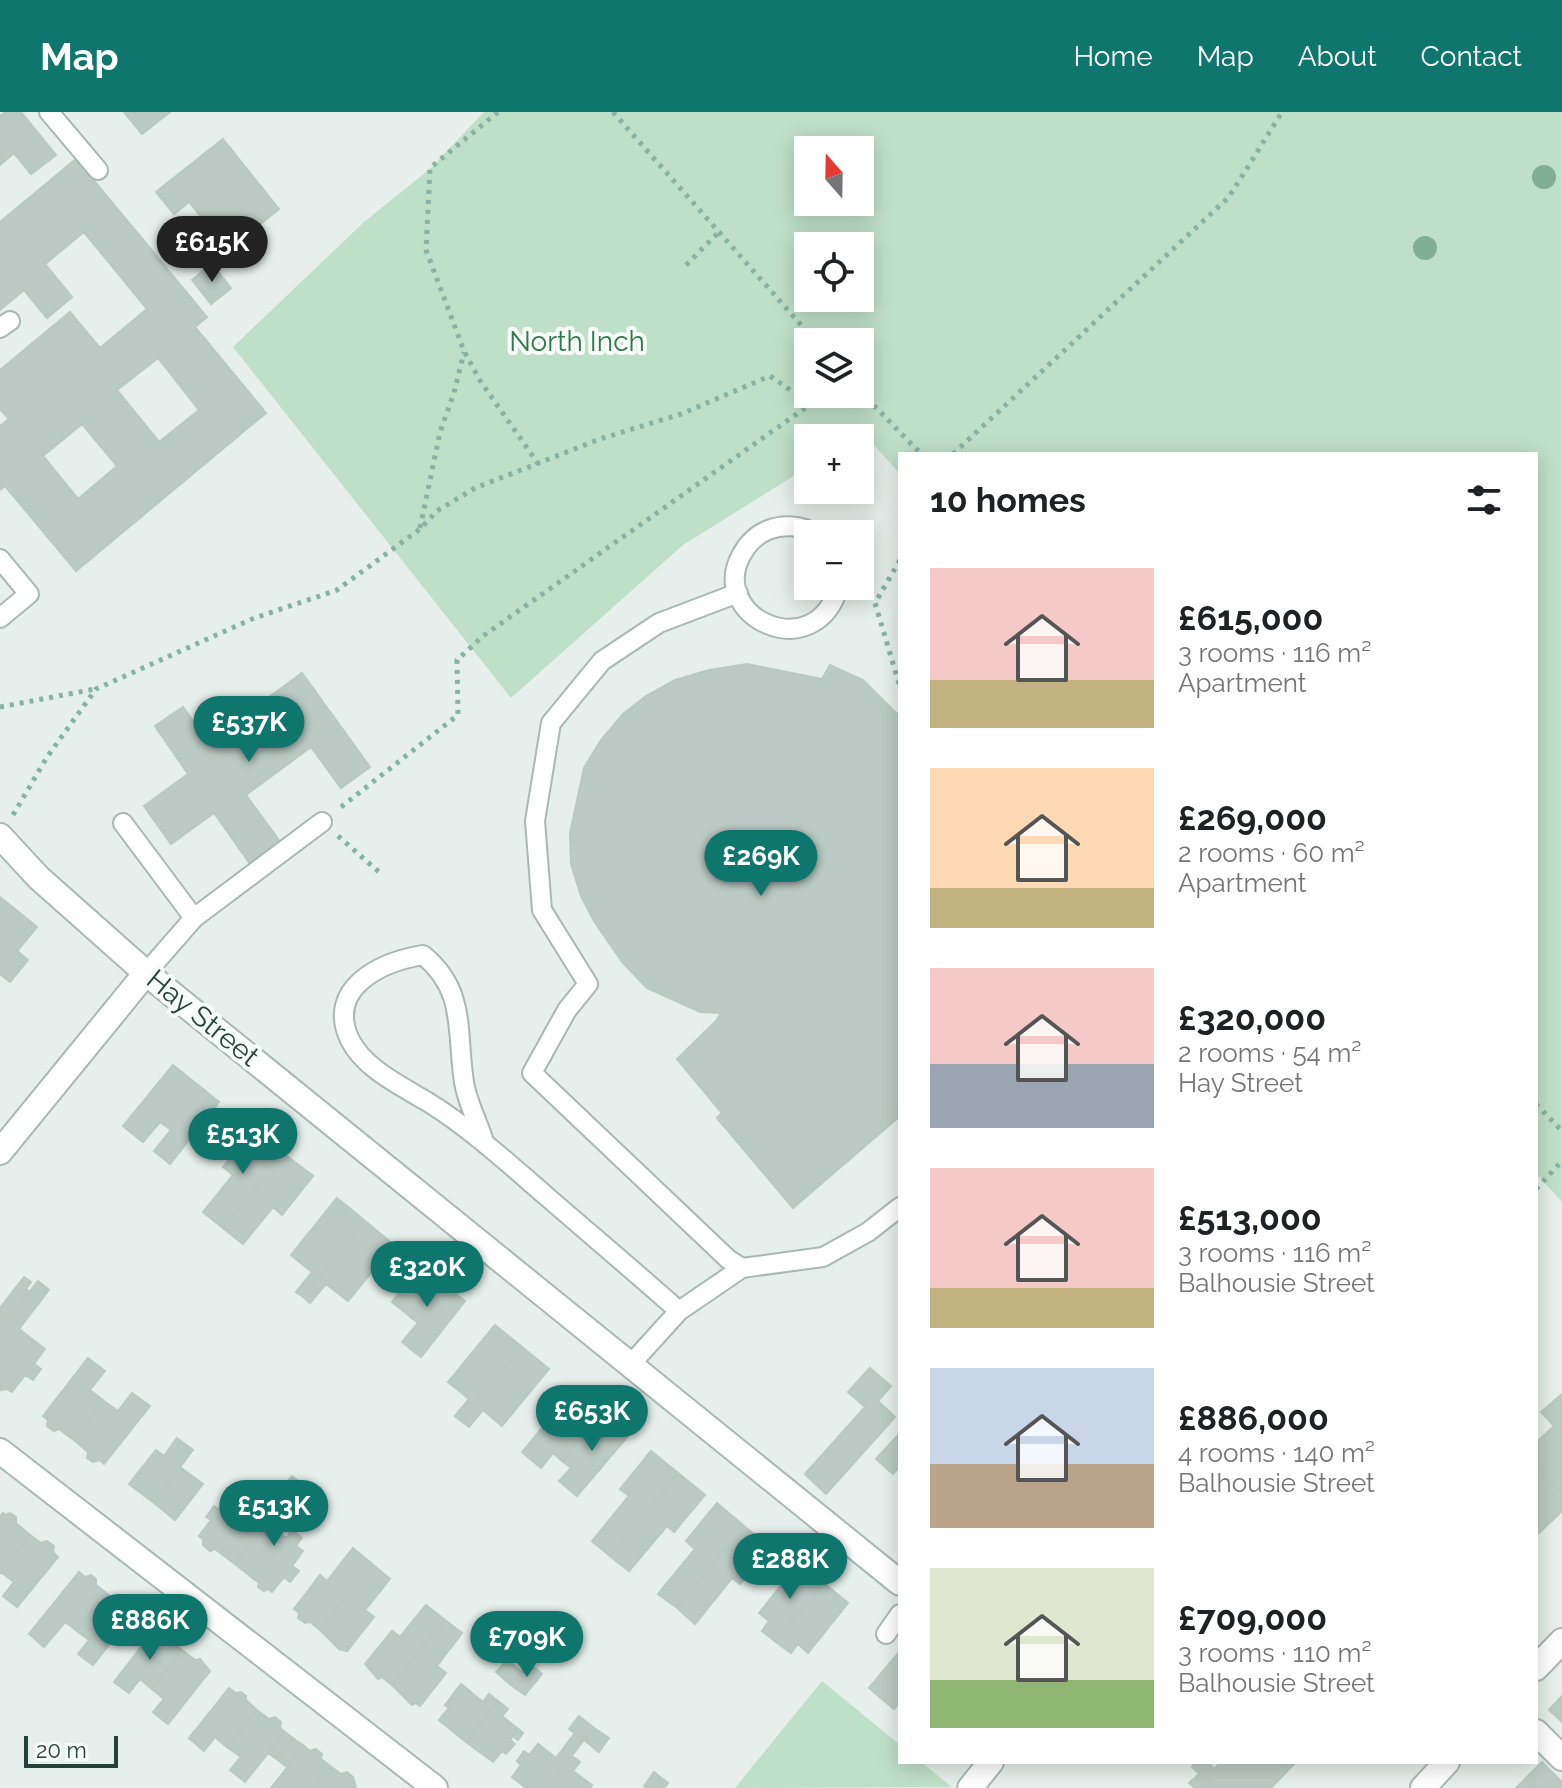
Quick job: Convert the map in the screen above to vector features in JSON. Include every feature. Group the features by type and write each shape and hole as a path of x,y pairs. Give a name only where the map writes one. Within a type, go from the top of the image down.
{"street":[{"name":"Hay Street","path":"0,837 39,878 146,973 898,1581"},
{"path":"0,1152 146,973"},
{"path":"0,1451 435,1788"},
{"path":"1538,1666 1562,1641"},
{"path":"1538,1734 1562,1758"},
{"path":"970,1788 989,1764"},
{"path":"1423,1788 1445,1764"}],"lane":[{"path":"49,112 98,170"},
{"path":"794,526 776,527 760,533 747,544 735,576 745,608 773,628 790,630 807,626 822,617 834,600"},
{"path":"0,559 29,594 0,618"},
{"path":"738,593 659,623 602,661 551,723 535,821 542,910 588,984 567,1010 532,1073 728,1259 742,1268"},
{"path":"146,973 194,918 322,822"},
{"path":"123,823 194,918"},
{"path":"484,1142 464,1083 459,1018 453,993 440,968 423,955 400,959 372,971 351,991 342,1015 351,1041 370,1065 484,1142 679,1311"},
{"path":"630,1365 679,1311 742,1268 823,1257 868,1232 898,1209"},
{"path":"886,1634 898,1617"}],"path":[{"path":"498,112 430,168 426,250 464,351 479,379 539,465"},
{"path":"613,112 804,328"},
{"path":"955,452 1229,197 1282,112"},
{"path":"686,265 719,232"},
{"path":"420,529 440,432 464,351"},
{"path":"0,707 96,689 252,619 337,590 420,529 437,511 475,488 600,439 681,414 770,376 794,393"},
{"path":"874,405 919,452"},
{"path":"379,872 322,822 458,715 457,660 483,636 808,408"},
{"path":"898,563 875,603 898,680"},
{"path":"0,837 47,757 96,689"},
{"path":"1538,1106 1562,1131"},
{"path":"1538,1187 1562,1161"}],"green space":[{"name":"North Inch","path":"484,112 1562,112 1562,1202 1538,1175 1538,452 898,452 898,472 874,445 874,424 794,424 794,476 683,545 511,698 233,347 364,222 431,168"},
{"path":"822,1681 898,1743 898,1764 923,1764 952,1787 735,1788"}],"building":[{"path":"5,112 21,112 56,155 31,174 14,153 0,165 0,116"},
{"path":"124,112 170,112 142,134"},
{"path":"223,139 279,209 211,263 193,240 209,227 189,202 174,214 156,192"},
{"path":"76,159 207,317 195,327 266,413 76,571 5,486 0,490 0,426 9,419 0,409 0,370 70,312 100,348 147,309 84,232 45,264 72,297 47,318 24,290 0,310 0,222","holes":["158,358 199,410 159,442 117,390","82,424 117,466 78,499 43,456"]},
{"path":"212,264 231,288 211,304 192,280"},
{"path":"747,664 822,679 830,665 863,680 898,715 898,1118 793,1208 717,1118 722,1113 677,1059 721,1013 700,1012 647,988 623,963 594,921 581,896 571,864 570,833 584,768 601,740 623,714 646,696 675,680"},
{"path":"302,673 370,767 341,788 311,747 246,795 281,843 251,865 214,813 171,844 144,806 188,774 155,726 183,707 208,742"},
{"path":"0,897 37,927 17,951 28,960 10,982 0,974"},
{"path":"173,1065 219,1102 170,1164 154,1151 171,1130 160,1122 143,1142 123,1126"},
{"path":"254,1129 283,1153 223,1228 203,1212 233,1175 223,1167"},
{"path":"283,1153 313,1176 282,1215 273,1207 243,1244 223,1228"},
{"path":"337,1198 365,1221 303,1297 296,1292 312,1272 291,1255"},
{"path":"365,1221 394,1245 348,1301 326,1284 310,1303 303,1297"},
{"path":"420,1266 465,1301 421,1357 402,1342 418,1323 392,1302"},
{"path":"24,1277 31,1282 26,1289 30,1292 0,1330 0,1308"},
{"path":"38,1281 49,1290 19,1329 45,1349 34,1364 41,1369 33,1380 25,1375 12,1392 1,1390 0,1330"},
{"path":"495,1325 522,1347 461,1421 455,1416 469,1399 448,1382"},
{"path":"522,1347 549,1369 502,1426 483,1410 469,1427 461,1421"},
{"path":"88,1358 105,1371 90,1390 104,1401 74,1440 59,1429 54,1431 47,1426 48,1420 43,1416"},
{"path":"870,1368 891,1386 878,1401 895,1417 826,1494 805,1474 865,1407 848,1392"},
{"path":"574,1389 601,1412 561,1460 553,1453 541,1468 522,1452"},
{"path":"132,1393 150,1406 104,1464 100,1460 93,1462 87,1458 88,1452 74,1440 104,1401 118,1411"},
{"path":"1562,1394 1562,1434 1541,1412"},
{"path":"601,1412 629,1435 577,1496 559,1481 571,1468 561,1460"},
{"path":"1554,1426 1562,1434 1562,1493 1538,1468 1538,1441"},
{"path":"898,1435 898,1468 893,1474 876,1459"},
{"path":"177,1438 193,1450 153,1502 129,1484 156,1450 164,1456"},
{"path":"651,1451 678,1473 610,1556 592,1541 629,1496 620,1489"},
{"path":"180,1467 203,1484 175,1520 153,1502"},
{"path":"1538,1468 1562,1493 1562,1511 1539,1533"},
{"path":"678,1473 705,1495 674,1532 667,1526 629,1571 610,1556"},
{"path":"292,1476 299,1482 235,1564 215,1549 210,1551 203,1545 203,1539 199,1536 211,1520 206,1517 214,1506 219,1510 230,1495 239,1502 245,1494 255,1502 249,1509 256,1515 278,1486 282,1489"},
{"path":"299,1482 308,1489 278,1532 286,1538 292,1530 302,1538 296,1546 303,1551 292,1566 299,1571 290,1582 284,1577 272,1592 268,1589 264,1591 258,1587 259,1583 235,1564"},
{"path":"717,1503 744,1526 677,1608 658,1594 695,1549 686,1541"},
{"path":"3,1513 16,1517 16,1523 30,1535 1,1572 0,1516"},
{"path":"744,1526 770,1547 740,1584 732,1578 695,1624 677,1608"},
{"path":"30,1535 41,1543 47,1541 54,1546 53,1552 58,1557 17,1607 3,1596 14,1582 1,1572"},
{"path":"353,1548 372,1564 320,1630 310,1622 305,1623 298,1618 299,1613 294,1609 320,1575 327,1581"},
{"path":"799,1563 824,1583 776,1642 762,1631 769,1621 759,1613"},
{"path":"372,1564 390,1579 365,1610 374,1617 347,1651 339,1649 320,1630"},
{"path":"79,1572 85,1577 91,1575 96,1579 96,1585 106,1593 76,1630 65,1622 44,1647 29,1634"},
{"path":"824,1583 848,1603 808,1653 798,1644 791,1653 776,1642"},
{"path":"106,1593 118,1602 124,1600 130,1604 129,1611 134,1613 93,1665 78,1654 89,1640 76,1630"},
{"path":"426,1605 445,1620 392,1685 382,1677 378,1679 365,1664 392,1631 400,1637"},
{"path":"133,1615 143,1623 128,1641 118,1633"},
{"path":"445,1620 462,1633 437,1666 446,1673 420,1706 416,1703 412,1705 392,1685"},
{"path":"155,1629 172,1637 172,1642 182,1650 152,1689 140,1679 129,1693 114,1682"},
{"path":"182,1650 195,1660 200,1659 210,1671 168,1724 153,1712 164,1699 152,1689"},
{"path":"898,1653 898,1704 894,1709 869,1688"},
{"path":"507,1660 522,1672 511,1685 496,1672"},
{"path":"529,1663 542,1674 525,1695 511,1685"},
{"path":"461,1684 483,1702 489,1694 498,1701 466,1742 439,1720 449,1708 445,1705"},
{"path":"229,1688 236,1693 241,1692 257,1710 227,1747 215,1737 204,1751 189,1738"},
{"path":"1562,1696 1562,1722 1549,1710"},
{"path":"498,1701 508,1709 502,1716 523,1733 518,1740 513,1736 510,1740 515,1744 506,1754 502,1751 493,1762 466,1742"},
{"path":"257,1710 269,1719 275,1717 285,1732 245,1782 230,1770 241,1757 227,1747"},
{"path":"579,1716 594,1728 584,1740 569,1729"},
{"path":"594,1728 609,1738 599,1752 584,1740"},
{"path":"285,1732 294,1739 278,1760 268,1753"},
{"path":"575,1733 584,1740 547,1788 526,1788 512,1777 521,1765 517,1761 524,1751 529,1755 538,1744 556,1758"},
{"path":"294,1739 304,1746 287,1767 278,1760"},
{"path":"304,1746 310,1751 316,1749 322,1754 321,1759 330,1766 313,1788 271,1788"},
{"path":"572,1756 580,1762 573,1771 592,1785 590,1788 547,1788"},
{"path":"1542,1762 1562,1782 1562,1788 1516,1788"},
{"path":"1194,1764 1210,1764 1214,1769 1219,1764 1294,1764 1271,1788 1214,1788 1192,1767"},
{"path":"330,1766 341,1774 347,1772 353,1777 356,1788 313,1788"},
{"path":"654,1772 668,1783 664,1788 644,1786"},
{"path":"1199,1774 1214,1788 1195,1788 1189,1783"}]}
